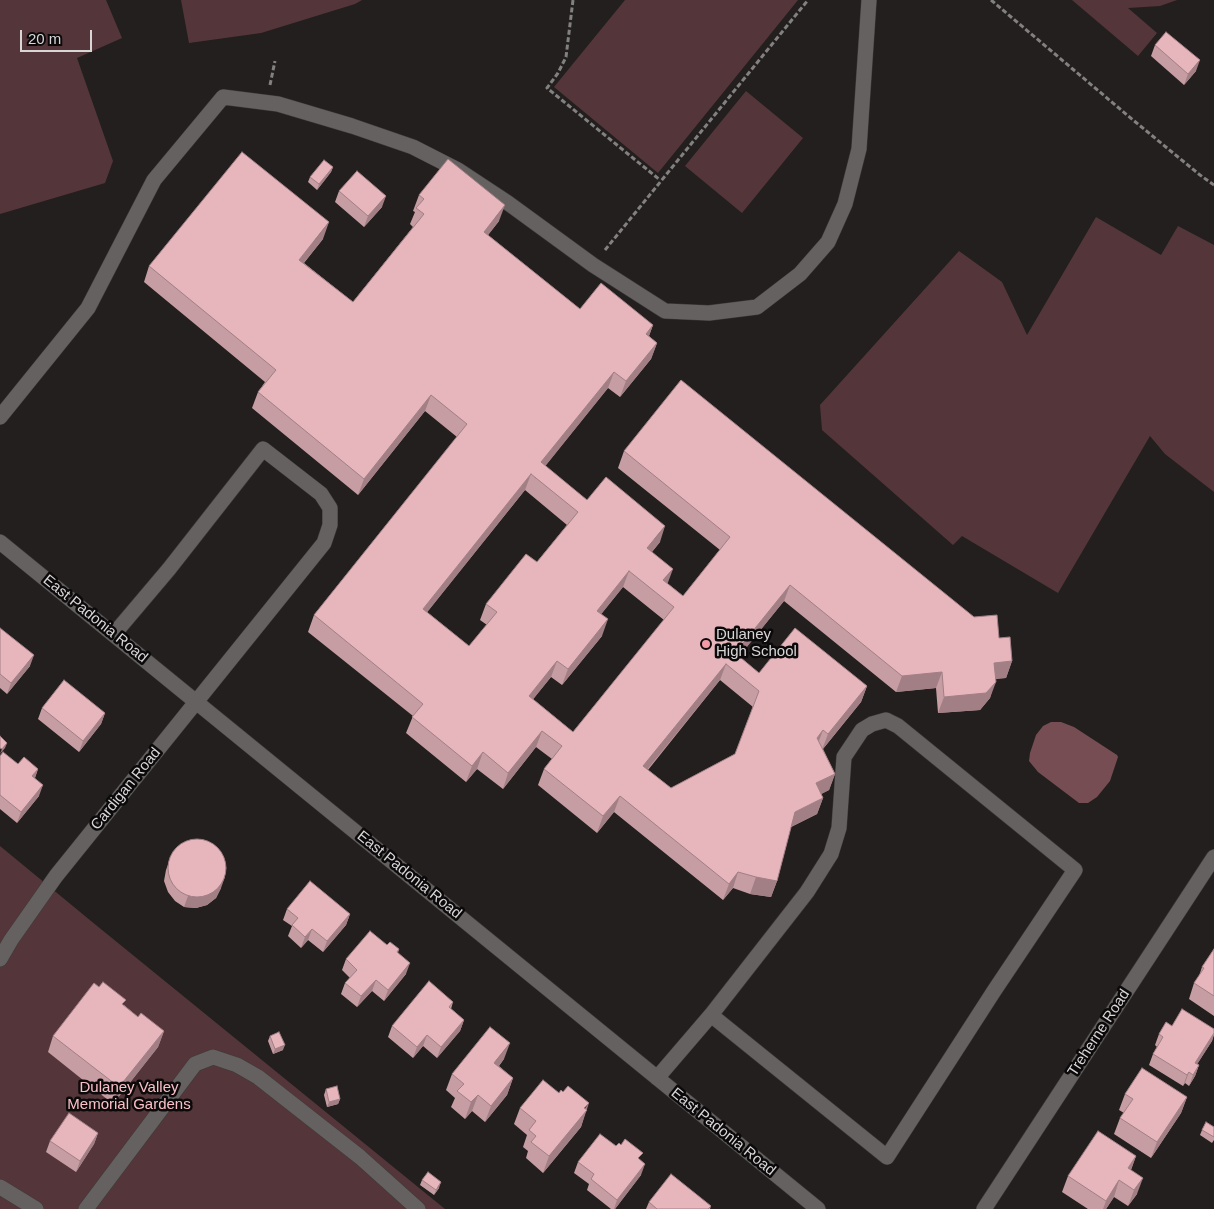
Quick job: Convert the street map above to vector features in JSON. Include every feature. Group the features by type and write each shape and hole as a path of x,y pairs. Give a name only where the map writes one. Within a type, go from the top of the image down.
{"street":[{"path":"0,416 88,308 154,180 223,97 278,104 413,147 458,170 500,197 592,265 665,311 709,313 757,307 800,274 828,242 845,204 858,149 869,0"},
{"name":"Cardigan Road","path":"0,959 11,940 56,876 324,543 330,525 330,508 321,494 262,449 169,569 114,634"},
{"name":"East Padonia Road","path":"0,542 818,1209"},
{"path":"657,1078 711,1016 807,892 831,854 839,828 844,757 862,730 872,724 886,720 898,726 1075,870 994,990 887,1157 711,1016"},
{"name":"Treherne Road","path":"984,1209 1214,858"},
{"path":"86,1209 195,1064 214,1057 237,1065 258,1077 360,1157 418,1209"},
{"path":"0,1187 36,1209"}],"path":[{"path":"573,0 566,57 558,73 546,88 660,180"},
{"path":"592,265 808,0"},
{"path":"991,0 1133,120 1200,175 1214,184"}],"green space":[{"path":"0,0 106,0 122,38 77,58 113,161 105,183 0,214"},
{"path":"181,0 362,0 355,4 261,33 189,43"},
{"path":"625,0 798,0 658,173 554,87"},
{"path":"1072,0 1177,0 1160,6 1128,8 1157,33 1138,56"},
{"path":"746,91 803,138 742,213 685,166"},
{"path":"1096,217 1161,255 1178,226 1214,245 1214,492 1165,454 1150,436 1058,593 962,536 953,545 822,430 820,405 959,251 1002,282 1027,335"},
{"name":"Dulaney Valley Memorial Gardens","path":"0,846 91,921 445,1209 0,1209"}],"shaded area":[{"path":"1051,722 1061,722 1074,727 1118,757 1110,781 1097,797 1088,803 1079,803 1038,772 1029,761 1036,735 1043,726"}],"building":[{"path":"1166,32 1200,60 1188,74 1155,45"},
{"name":"Dulaney High School","path":"242,152 329,222 299,260 353,302 424,214 416,208 424,199 419,195 448,159 505,205 484,232 580,309 601,283 653,325 646,334 657,343 626,381 614,372 541,462 587,500 606,477 665,526 647,548 673,569 663,580 683,596 730,537 624,451 681,380 974,617 997,615 999,638 1010,637 1012,661 994,663 996,682 986,693 944,697 942,672 902,676 790,585 735,653 759,673 795,628 867,686 828,734 823,730 817,738 835,774 816,783 823,798 795,812 777,881 738,872 729,884 620,796 603,816 544,769 562,746 542,731 508,773 483,752 472,766 412,717 423,704 314,615 467,424 431,395 364,479 258,392 276,370 149,266","holes":["531,474 578,512 537,562 526,554 486,604 497,612 469,646 423,609","629,571 674,607 573,732 529,696 557,661 568,669 608,619 597,611","726,664 759,691 735,754 671,788 643,766"]},
{"path":"324,160 333,167 319,184 310,177"},
{"path":"357,171 386,196 368,216 339,191"},
{"path":"0,628 34,655 11,683 0,674"},
{"path":"64,680 105,713 83,741 42,708"},
{"path":"0,736 7,743 2,749 0,748"},
{"path":"3,752 18,764 24,757 38,769 32,776 43,785 21,812 0,795 0,756"},
{"path":"197,839 213,844 221,852 226,868 221,884 213,892 197,897 181,892 173,884 168,868 173,852 181,844"},
{"path":"310,881 350,914 327,941 312,929 305,937 292,925 298,918 287,909"},
{"path":"370,931 387,945 390,942 399,949 397,952 410,963 388,990 376,980 361,996 345,983 357,970 346,959"},
{"path":"1214,949 1214,996 1194,983"},
{"path":"429,981 453,1002 449,1007 464,1020 441,1047 427,1035 417,1047 392,1026"},
{"path":"103,982 126,1000 122,1004 138,1017 141,1013 164,1031 119,1087 53,1036 94,983 99,987"},
{"path":"1182,1009 1214,1029 1214,1033 1195,1063 1199,1065 1193,1075 1189,1072 1187,1075 1153,1054 1163,1037 1159,1034 1166,1022 1172,1026"},
{"path":"490,1027 510,1043 494,1063 513,1078 491,1106 478,1095 471,1102 457,1091 464,1084 452,1074"},
{"path":"279,1032 285,1045 275,1049 270,1036"},
{"path":"1142,1068 1187,1097 1157,1142 1120,1118 1133,1099 1125,1094"},
{"path":"543,1080 559,1093 561,1090 563,1092 568,1086 589,1103 584,1108 587,1110 549,1156 531,1142 536,1136 529,1130 536,1121 520,1108"},
{"path":"337,1086 340,1099 329,1102 326,1089"},
{"path":"69,1113 98,1133 80,1161 50,1141"},
{"path":"1206,1122 1214,1127 1214,1137 1202,1130"},
{"path":"1098,1131 1136,1156 1128,1168 1143,1178 1134,1190 1119,1180 1106,1201 1068,1176"},
{"path":"600,1134 616,1146 619,1143 621,1145 625,1139 643,1153 638,1158 645,1164 617,1200 591,1179 594,1174 578,1162"},
{"path":"428,1172 441,1182 436,1190 422,1180"},
{"path":"671,1174 711,1206 708,1209 657,1209 649,1202"}],"place":[{"name":"Dulaney High School","path":"706,644"}]}
